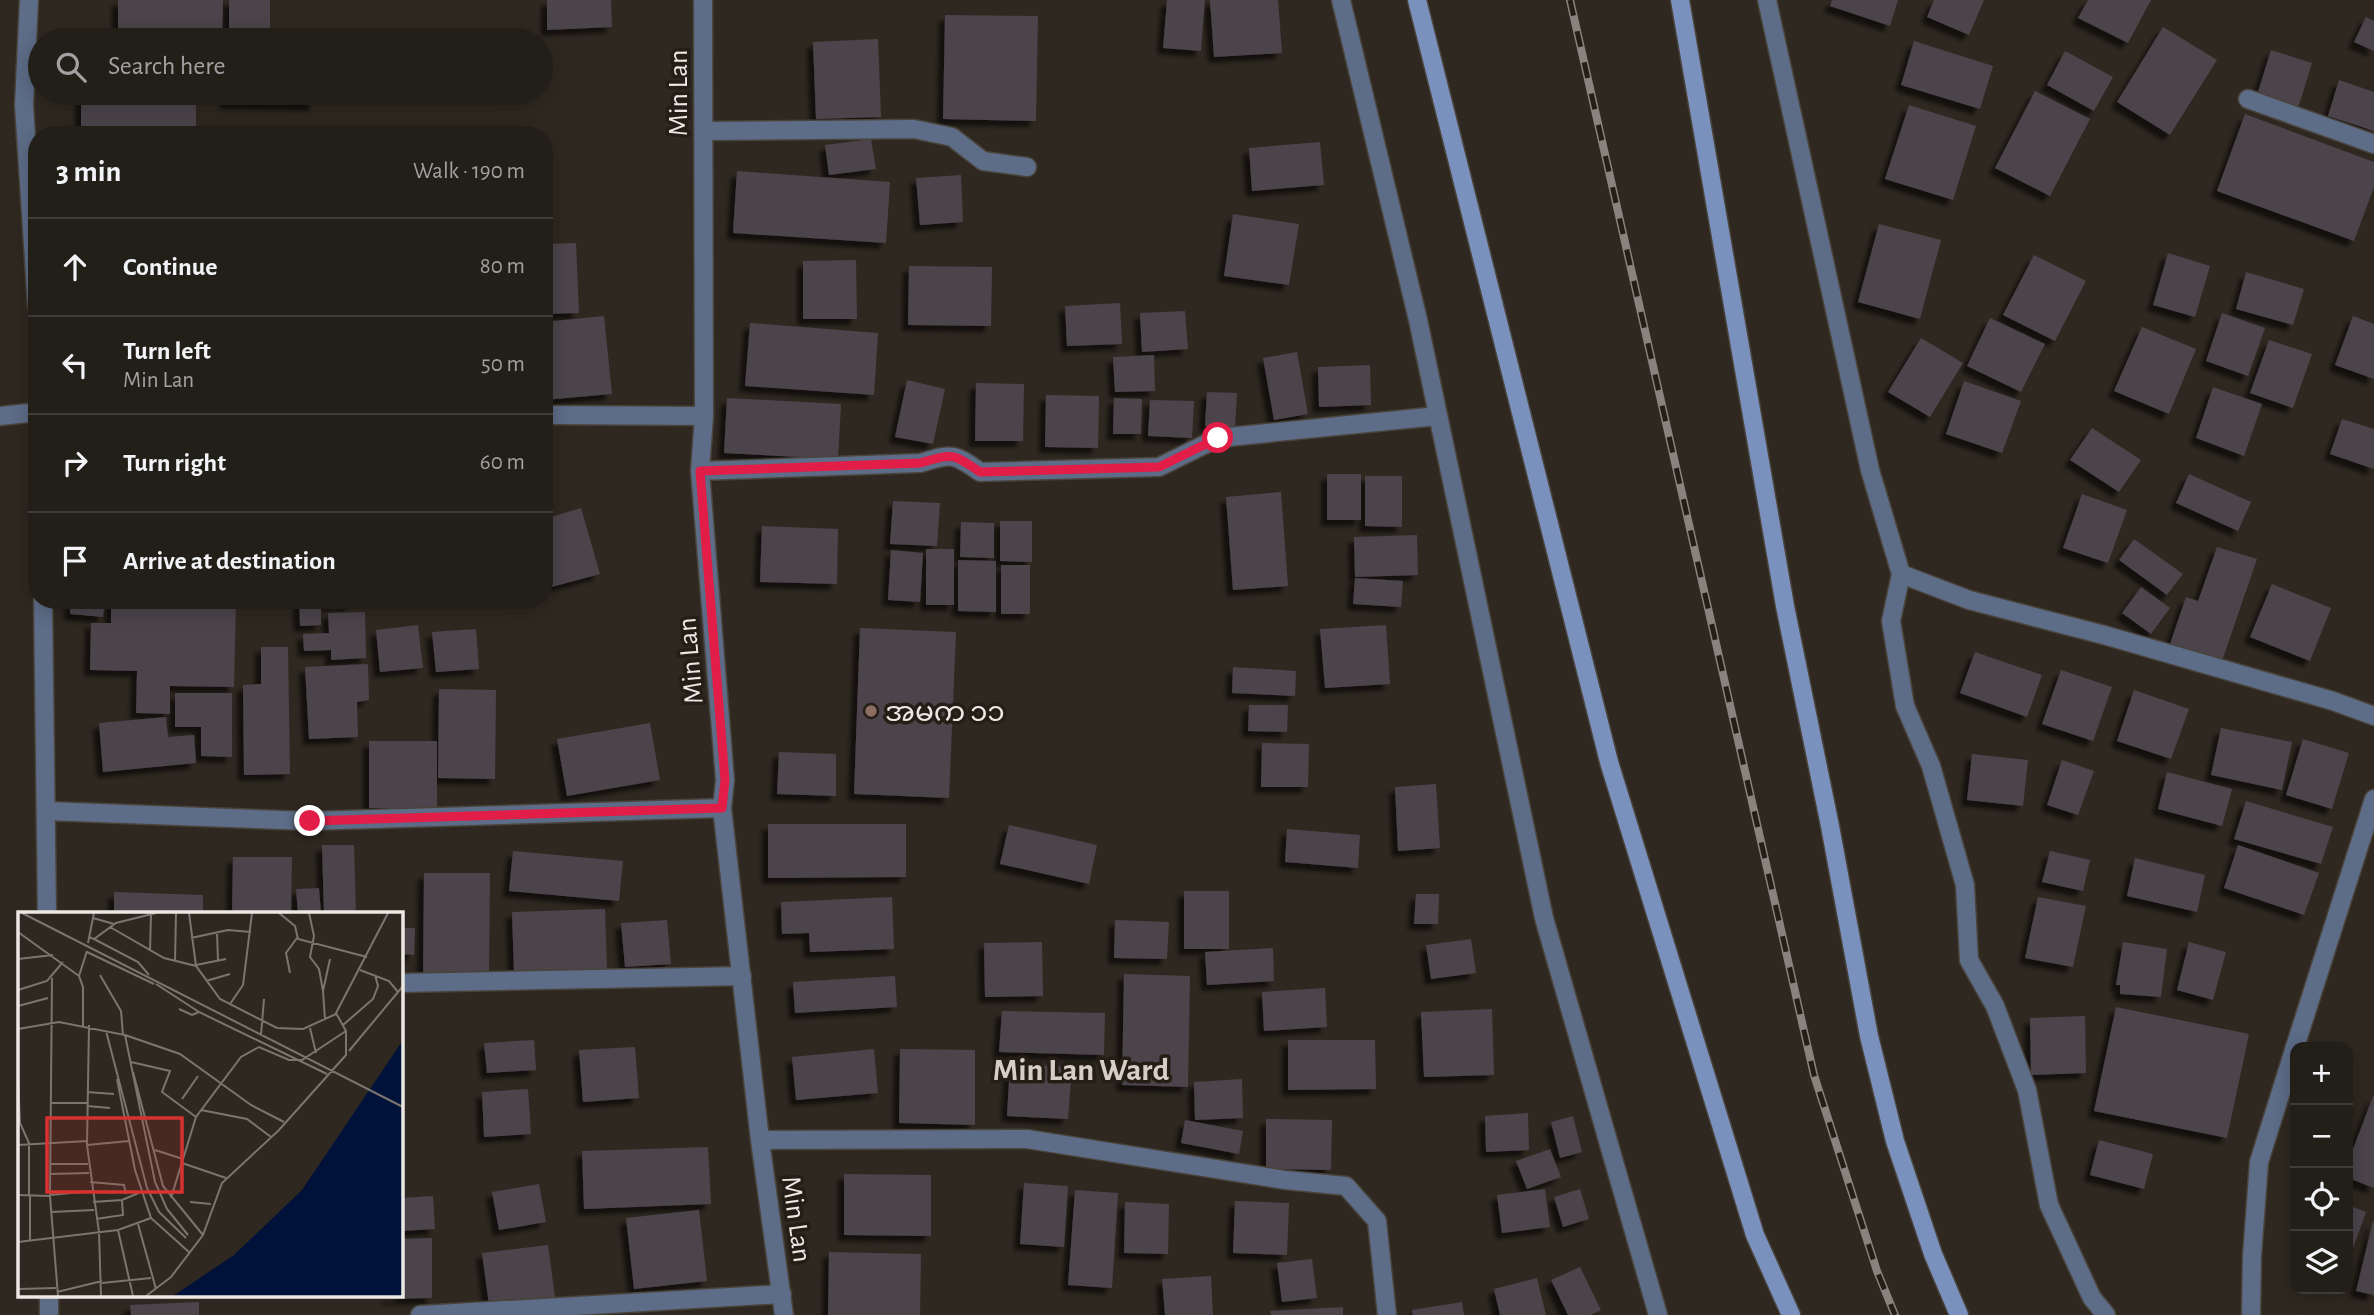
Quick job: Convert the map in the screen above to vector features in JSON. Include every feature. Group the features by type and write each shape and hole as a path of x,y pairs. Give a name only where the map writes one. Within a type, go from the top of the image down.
{"main road":[{"path":"1417,0 1609,762 1755,1234 1791,1315"},
{"path":"1681,0 1785,606 1869,1036 1895,1141 1933,1254 1959,1315"}],"street":[{"path":"28,167 24,105 29,0"},
{"name":"Min Lan","path":"703,0 704,416 700,471 725,780 722,808 760,1140 785,1315"},
{"path":"1341,0 1418,320 1544,918 1651,1314"},
{"path":"1767,0 1870,470 1900,574 1891,621 1905,706 1931,766 1965,885 1969,960 1995,1006 2027,1090 2049,1205 2092,1298 2106,1315"},
{"path":"2248,99 2374,144"},
{"path":"704,131 914,129 952,137 983,160 1027,167"},
{"path":"0,416 28,413"},
{"path":"553,415 704,416"},
{"path":"700,471 920,463 949,455 962,459 980,472 1159,467 1218,438 1438,416"},
{"path":"1900,574 1969,600 2104,635 2333,701 2374,716"},
{"path":"43,609 47,912"},
{"path":"2297,1042 2374,799"},
{"path":"47,811 310,821 722,808"},
{"path":"402,983 741,976"},
{"path":"2251,1315 2259,1162 2290,1063"},
{"path":"760,1140 1027,1139 1285,1180 1346,1186 1377,1221 1387,1315"},
{"path":"420,1315 782,1294"}],"building":[{"path":"118,0 223,0 222,28 118,28"},
{"path":"229,0 270,0 270,28 229,28"},
{"path":"547,0 611,0 612,27 547,28"},
{"path":"1167,0 1205,0 1201,51 1163,48"},
{"path":"1210,0 1278,0 1282,53 1214,57"},
{"path":"1832,0 1898,0 1890,26 1830,6"},
{"path":"1934,0 1984,0 1969,35 1927,17"},
{"path":"2088,0 2151,0 2128,43 2078,18"},
{"path":"945,15 1038,16 1036,121 943,119"},
{"path":"2366,17 2374,21 2374,51 2354,42"},
{"path":"2163,27 2217,60 2170,135 2117,102"},
{"path":"878,39 881,117 816,119 813,42"},
{"path":"1914,41 1993,66 1980,109 1901,85"},
{"path":"2271,50 2312,63 2298,108 2257,95"},
{"path":"2065,51 2113,77 2094,111 2047,85"},
{"path":"2339,80 2374,92 2374,131 2328,116"},
{"path":"2035,91 2090,119 2050,196 1995,168"},
{"path":"81,105 196,105 196,126 81,126"},
{"path":"1909,105 1976,126 1953,200 1885,179"},
{"path":"2245,114 2374,162 2374,187 2354,241 2217,191"},
{"path":"871,139 876,169 829,175 825,145"},
{"path":"1320,142 1324,185 1252,191 1249,148"},
{"path":"737,171 890,182 886,243 733,233"},
{"path":"961,175 963,222 920,225 916,178"},
{"path":"1233,214 1299,224 1289,285 1224,276"},
{"path":"1879,224 1941,240 1920,319 1858,302"},
{"path":"576,243 579,313 553,314 553,244"},
{"path":"2168,253 2210,266 2195,317 2153,305"},
{"path":"2034,255 2086,281 2055,341 2003,315"},
{"path":"856,260 857,319 803,319 803,261"},
{"path":"909,266 992,267 991,326 908,325"},
{"path":"2246,272 2304,289 2293,325 2236,309"},
{"path":"1120,303 1122,344 1067,346 1065,306"},
{"path":"1185,311 1188,349 1142,352 1140,313"},
{"path":"2222,313 2265,328 2248,376 2206,361"},
{"path":"604,316 612,394 553,399 553,321"},
{"path":"2353,316 2374,324 2374,379 2335,365"},
{"path":"1990,318 2045,344 2021,392 1967,366"},
{"path":"750,323 878,333 874,395 745,386"},
{"path":"2142,327 2196,349 2169,414 2114,391"},
{"path":"1921,338 1963,363 1930,417 1888,392"},
{"path":"2269,340 2312,354 2293,408 2250,393"},
{"path":"1297,352 1308,414 1274,420 1263,358"},
{"path":"1154,355 1155,391 1115,392 1113,357"},
{"path":"1370,365 1371,405 1319,407 1318,367"},
{"path":"907,380 945,389 933,444 895,437"},
{"path":"1964,381 2021,401 2002,453 1946,434"},
{"path":"976,383 1024,384 1023,441 975,441"},
{"path":"2213,387 2262,404 2244,456 2196,438"},
{"path":"1207,392 1237,393 1235,428 1205,426"},
{"path":"1046,395 1099,396 1098,448 1045,447"},
{"path":"727,398 841,404 838,459 724,453"},
{"path":"1114,398 1142,399 1141,434 1113,434"},
{"path":"1150,400 1194,401 1192,438 1148,436"},
{"path":"2342,419 2374,429 2374,469 2330,454"},
{"path":"2092,428 2141,460 2119,492 2070,460"},
{"path":"1327,474 1361,474 1361,520 1327,520"},
{"path":"2189,474 2251,502 2238,531 2176,503"},
{"path":"1365,476 1402,476 1402,527 1365,526"},
{"path":"1281,492 1288,586 1233,590 1226,497"},
{"path":"2082,494 2127,510 2108,563 2063,548"},
{"path":"893,501 940,503 937,546 890,544"},
{"path":"581,508 600,574 553,587 553,516"},
{"path":"1000,521 1032,521 1032,562 1000,561"},
{"path":"961,522 994,523 994,558 960,557"},
{"path":"762,526 838,529 837,584 760,582"},
{"path":"1417,535 1418,575 1355,577 1354,537"},
{"path":"2134,539 2183,574 2167,595 2119,560"},
{"path":"2217,547 2257,559 2222,661 2170,644 2186,597 2198,601"},
{"path":"926,549 954,549 954,605 926,605"},
{"path":"891,550 923,553 920,602 888,600"},
{"path":"958,560 996,561 996,612 958,611"},
{"path":"1001,565 1030,565 1030,614 1001,614"},
{"path":"1355,578 1403,581 1401,607 1353,604"},
{"path":"2272,584 2331,608 2310,661 2250,637"},
{"path":"2141,587 2170,608 2151,634 2122,613"},
{"path":"70,609 104,609 103,617 70,614"},
{"path":"111,609 236,609 234,687 170,686 170,714 136,713 137,671 90,670 91,623 111,623"},
{"path":"299,609 321,609 321,625 300,626"},
{"path":"365,612 366,658 331,660 331,650 304,651 303,634 329,633 328,613"},
{"path":"418,625 423,668 380,672 376,630"},
{"path":"1386,625 1390,684 1325,688 1320,629"},
{"path":"860,628 956,632 949,798 854,794"},
{"path":"476,629 479,669 436,672 432,632"},
{"path":"261,647 288,647 290,774 244,775 243,685 261,684"},
{"path":"1975,652 2042,675 2027,717 1960,693"},
{"path":"368,664 369,700 357,702 358,737 309,739 305,667"},
{"path":"1233,667 1296,671 1295,696 1232,693"},
{"path":"2061,670 2112,687 2093,741 2042,724"},
{"path":"439,689 496,690 495,779 438,778"},
{"path":"2134,690 2189,709 2171,759 2117,741"},
{"path":"175,693 232,693 232,757 201,756 201,727 175,727"},
{"path":"1249,705 1288,705 1287,732 1248,731"},
{"path":"166,717 168,737 194,735 196,763 103,772 99,723"},
{"path":"650,723 660,780 567,796 557,739"},
{"path":"2221,728 2292,742 2282,790 2211,775"},
{"path":"2303,739 2349,753 2332,809 2286,795"},
{"path":"369,741 437,741 437,808 369,808"},
{"path":"1262,743 1309,744 1308,787 1261,787"},
{"path":"779,752 836,754 836,796 777,794"},
{"path":"1972,754 2028,760 2023,806 1967,800"},
{"path":"2062,760 2094,771 2078,815 2047,805"},
{"path":"2167,772 2232,789 2222,826 2158,809"},
{"path":"1436,784 1440,848 1398,851 1395,787"},
{"path":"2246,801 2333,827 2321,864 2234,839"},
{"path":"768,824 906,824 906,877 768,878"},
{"path":"1009,825 1097,845 1089,884 1000,864"},
{"path":"1287,829 1360,835 1358,868 1285,862"},
{"path":"322,845 354,845 356,912 324,912"},
{"path":"2238,845 2319,873 2304,915 2224,888"},
{"path":"513,851 623,861 619,901 509,891"},
{"path":"2050,851 2090,860 2083,891 2042,882"},
{"path":"233,857 292,857 291,912 232,912"},
{"path":"2135,858 2205,875 2197,912 2127,896"},
{"path":"424,873 490,873 489,975 423,974"},
{"path":"319,888 321,912 298,912 296,889"},
{"path":"1184,891 1229,891 1229,949 1184,949"},
{"path":"114,892 203,895 203,912 114,912"},
{"path":"1416,894 1439,894 1438,924 1414,924"},
{"path":"892,897 894,949 810,952 809,933 782,934 781,902"},
{"path":"2038,897 2086,906 2073,967 2025,958"},
{"path":"605,909 607,970 514,973 512,912"},
{"path":"667,920 671,964 625,967 621,923"},
{"path":"1115,920 1169,922 1167,959 1114,958"},
{"path":"402,928 415,928 414,955 402,954"},
{"path":"1471,939 1476,973 1431,979 1426,945"},
{"path":"1042,942 1043,996 985,997 984,943"},
{"path":"2123,942 2167,949 2161,997 2120,994 2120,985 2116,985"},
{"path":"2189,942 2226,952 2213,1000 2177,990"},
{"path":"1273,948 1274,981 1207,985 1205,952"},
{"path":"1124,974 1190,976 1188,1087 1122,1085"},
{"path":"895,976 897,1007 795,1013 793,982"},
{"path":"1325,988 1327,1027 1264,1031 1262,992"},
{"path":"2116,1007 2249,1034 2227,1138 2094,1111"},
{"path":"1492,1009 1494,1075 1424,1077 1421,1012"},
{"path":"1002,1011 1105,1013 1104,1055 999,1052"},
{"path":"2085,1016 2086,1073 2031,1075 2030,1018"},
{"path":"534,1040 536,1070 487,1073 484,1043"},
{"path":"1288,1040 1375,1040 1376,1089 1288,1090"},
{"path":"635,1047 639,1098 583,1102 579,1050"},
{"path":"874,1049 878,1093 796,1100 792,1057"},
{"path":"900,1049 975,1050 975,1125 899,1123"},
{"path":"1010,1064 1072,1067 1068,1119 1007,1116"},
{"path":"1242,1079 1243,1118 1195,1120 1194,1082"},
{"path":"528,1089 531,1134 484,1137 482,1092"},
{"path":"2374,1094 2374,1188 2353,1180 2353,1149"},
{"path":"1528,1113 1529,1150 1486,1152 1485,1116"},
{"path":"1573,1116 1582,1152 1560,1158 1551,1122"},
{"path":"1266,1119 1332,1120 1331,1170 1266,1169"},
{"path":"1185,1120 1243,1131 1239,1154 1181,1143"},
{"path":"2099,1140 2153,1154 2144,1189 2090,1175"},
{"path":"708,1147 711,1204 584,1209 582,1151"},
{"path":"1550,1149 1561,1177 1527,1189 1516,1161"},
{"path":"844,1174 931,1175 931,1236 844,1235"},
{"path":"1024,1183 1068,1186 1064,1247 1020,1244"},
{"path":"539,1184 546,1222 499,1230 492,1192"},
{"path":"1545,1189 1550,1227 1502,1233 1497,1195"},
{"path":"1580,1189 1589,1219 1563,1227 1554,1197"},
{"path":"1075,1190 1118,1193 1112,1288 1068,1285"},
{"path":"433,1196 435,1229 402,1231 402,1198"},
{"path":"1235,1201 1289,1203 1287,1255 1233,1253"},
{"path":"1125,1202 1169,1204 1168,1254 1124,1253"},
{"path":"2353,1207 2366,1212 2353,1248"},
{"path":"699,1210 707,1281 634,1289 626,1218"},
{"path":"2374,1221 2374,1295 2356,1291"},
{"path":"432,1238 432,1298 388,1299 402,1298 402,1239"},
{"path":"548,1245 555,1297 489,1305 482,1253"},
{"path":"829,1252 921,1254 920,1315 828,1315"},
{"path":"1312,1259 1317,1298 1282,1302 1277,1263"},
{"path":"1580,1267 1601,1310 1591,1315 1568,1315 1551,1280"},
{"path":"1211,1276 1213,1315 1165,1315 1162,1279"},
{"path":"1537,1278 1546,1315 1500,1315 1494,1289"},
{"path":"199,1302 199,1315 131,1315 130,1305"},
{"path":"1462,1302 1464,1315 1413,1315 1412,1310"},
{"path":"1343,1307 1343,1315 1271,1315 1270,1311"}],"railway":[{"path":"1570,0 1814,1075 1877,1271 1895,1315"}],"place":[{"name":"အမက ၁၁","path":"871,711"}],"district":[{"name":"Min Lan Ward","path":"1081,1069"}],"route":[{"path":"310,821 722,808 725,780 700,471 920,463 949,455 962,459 980,472 1159,467 1218,438"}]}
